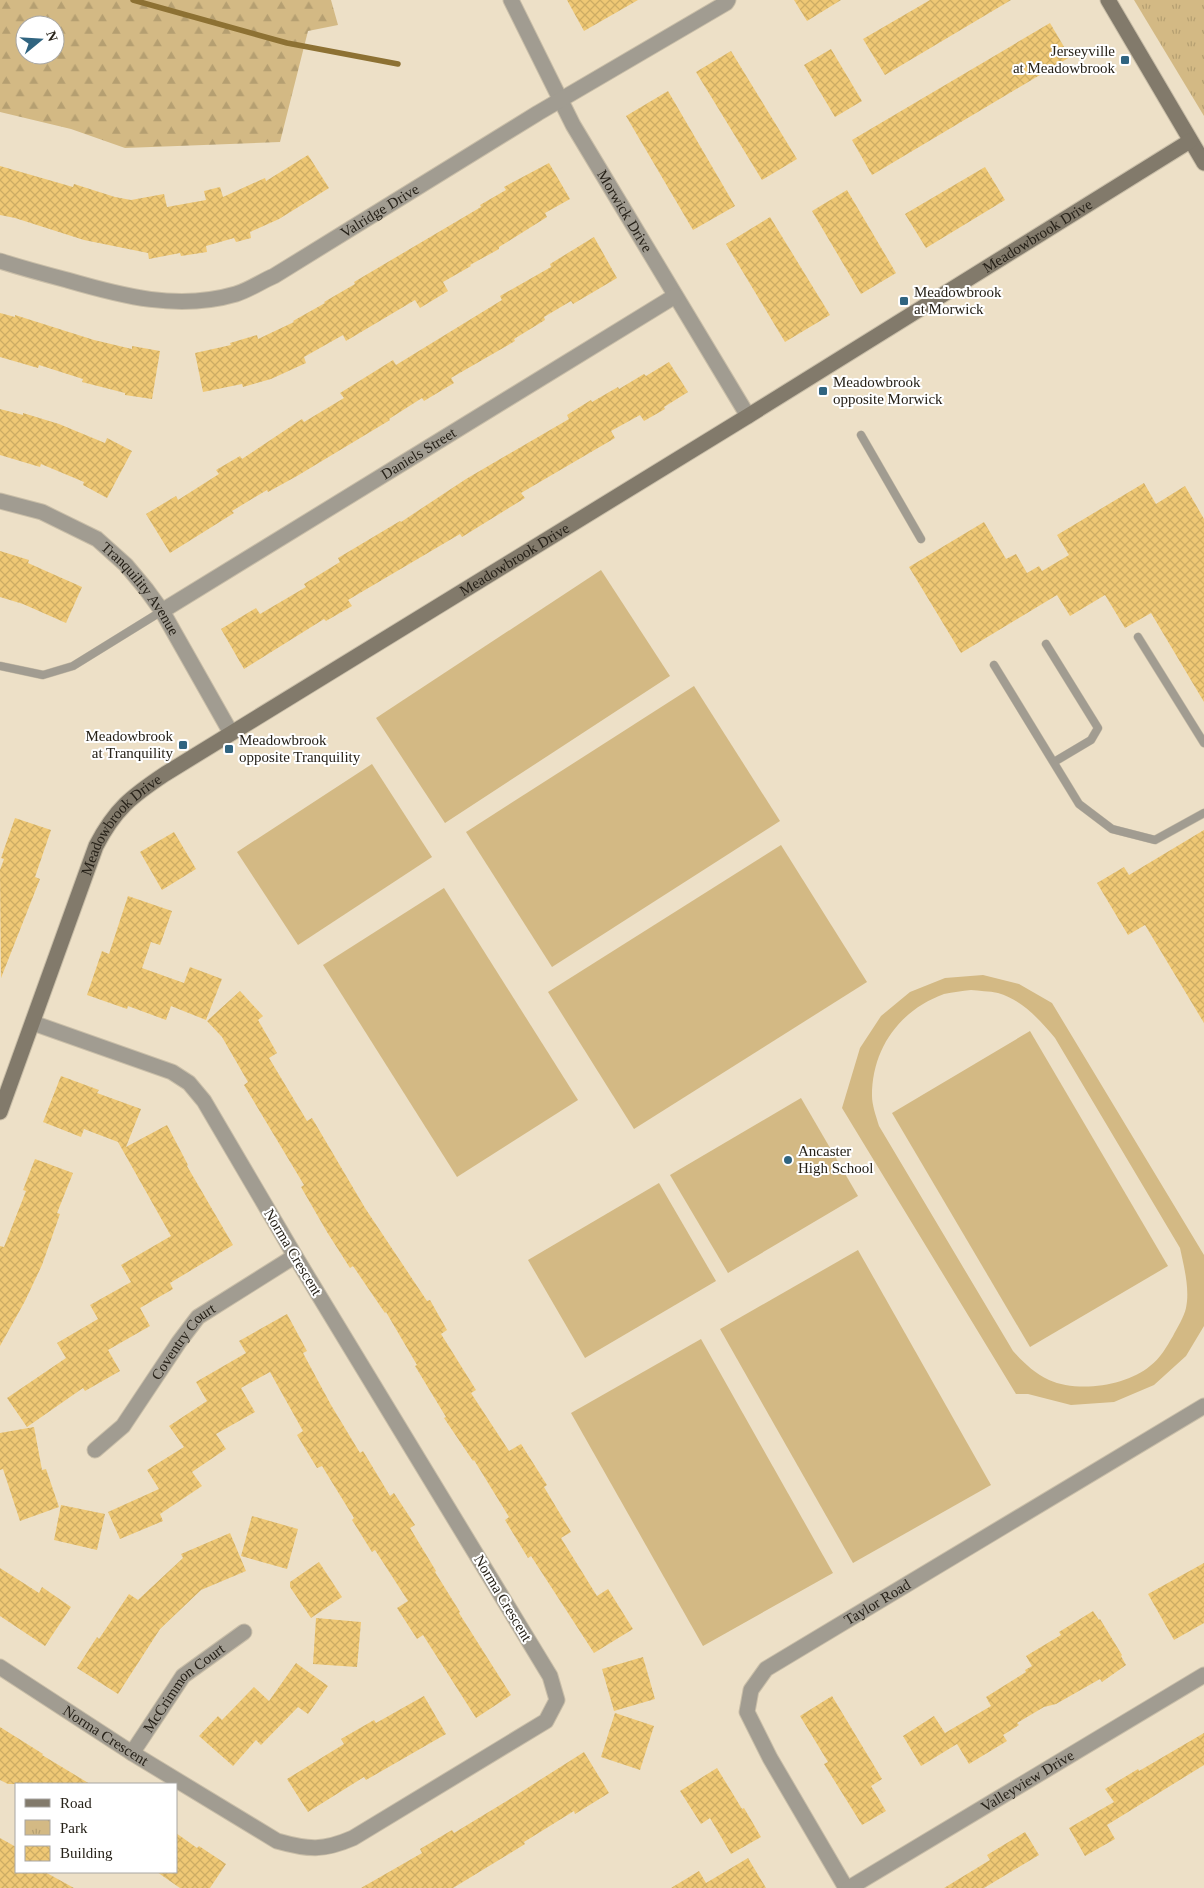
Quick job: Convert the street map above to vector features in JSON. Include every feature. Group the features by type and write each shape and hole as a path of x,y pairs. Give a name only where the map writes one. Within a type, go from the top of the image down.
{"street":[{"name":"Morwick Drive","path":"511,0 560,100 748,416"},
{"name":"Valridge Drive","path":"0,261 117,295 148,300 183,302 207,300 237,293 274,276 560,100 726,3 728,0"},
{"path":"1108,0 1204,163"},
{"name":"Meadowbrook Drive","path":"0,1112 96,846 112,817 130,799 231,733 748,416 1190,141"},
{"name":"Daniels Street","path":"162,611 675,296"},
{"name":"Tranquility Avenue","path":"0,501 48,515 98,539 136,576 162,611 231,733"},
{"name":"Norma Crescent","path":"0,1667 132,1753 277,1841 296,1847 320,1849 335,1846 353,1838 546,1721 557,1700 550,1676 295,1256 204,1101 189,1083 172,1072 33,1023"},
{"name":"Coventry Court","path":"96,1450 123,1426 198,1317 295,1256"},
{"name":"Taylor Road","path":"848,1888 770,1758 747,1712 751,1690 766,1669 1204,1406"},
{"name":"McCrimmon Court","path":"132,1753 183,1676 244,1632"},
{"name":"Valleyview Drive","path":"848,1888 1204,1676"}],"lane":[{"path":"861,435 921,539"},
{"path":"0,666 43,675 73,666 162,611"},
{"path":"1138,637 1204,743"},
{"path":"1046,644 1098,728 1090,740 1054,762"},
{"path":"994,665 1079,804 1112,829 1155,840 1204,813"}],"green space":[{"path":"0,0 331,0 338,25 308,31 280,142 125,148 71,129 0,112"},
{"path":"1134,0 1204,0 1204,116"},
{"path":"601,570 670,676 445,823 376,718"},
{"path":"694,686 780,821 552,967 466,832"},
{"path":"372,764 432,857 298,945 237,852"},
{"path":"781,845 867,982 634,1129 548,992"},
{"path":"444,888 578,1100 457,1177 323,965"},
{"path":"983,975 1019,984 1052,1003 1204,1255 1204,1326 1186,1356 1154,1385 1114,1402 1071,1405 1028,1394 1016,1394 842,1108 860,1048 881,1016 910,992 945,978","holes":["971,990 998,993 1015,1000 1036,1017 1055,1038 1180,1248 1187,1286 1187,1301 1184,1315 1157,1360 1140,1373 1115,1383 1087,1387 1074,1386 1049,1380 1021,1360 1013,1351 879,1126 872,1099 873,1078 877,1062 891,1033 914,1010 928,1001 944,994"]},
{"path":"1030,1031 1168,1266 1030,1347 892,1113"},
{"path":"801,1098 858,1196 728,1273 670,1175"},
{"path":"659,1183 716,1281 585,1358 528,1260"},
{"path":"858,1250 991,1485 853,1563 720,1329"},
{"path":"701,1339 833,1573 703,1646 571,1413"}],"building":[{"path":"567,0 638,0 584,31"},
{"path":"794,0 841,0 807,21"},
{"path":"930,0 1011,0 885,75 863,39"},
{"path":"1050,23 1070,57 872,175 852,140"},
{"path":"831,49 862,101 835,117 804,65"},
{"path":"731,51 797,159 762,180 696,72"},
{"path":"668,91 735,206 693,230 626,116"},
{"path":"308,155 329,188 279,219 250,232 251,238 236,242 234,238 206,246 207,252 181,256 180,253 149,259 148,253 84,240 0,215 0,166 73,187 74,184 131,200 164,194 167,207 206,200 204,191 220,187 223,197 265,178 266,181"},
{"path":"549,163 570,199 545,213 547,217 499,247 499,249 443,282 448,291 420,308 415,300 346,341 343,335 304,357 306,363 271,379 243,387 242,384 203,392 195,353 231,345 230,343 257,335 258,339 294,322 355,284 354,282 481,207 480,205 506,190 504,187"},
{"path":"985,167 1005,200 926,248 905,214"},
{"path":"847,190 896,273 861,294 812,211"},
{"path":"770,217 830,315 785,342 726,244"},
{"path":"594,237 617,278 573,304 571,301 544,317 545,320 514,339 515,341 451,378 454,383 424,401 422,398 390,420 297,476 268,492 267,490 170,553 146,514 176,496 178,500 219,474 216,470 240,456 242,459 302,419 304,422 344,398 340,393 393,360 396,365 502,300 500,296 551,267 550,264"},
{"path":"0,313 15,317 15,315 94,340 132,349 132,346 160,351 152,399 125,395 125,393 82,382 83,379 39,365 38,368 0,357"},
{"path":"669,362 688,392 664,407 665,409 644,421 640,415 611,431 615,438 521,493 525,498 462,537 460,534 348,600 352,606 326,621 324,619 244,669 221,629 256,608 260,614 306,587 304,584 340,562 338,558 401,522 466,479 569,419 567,415 591,400 592,402 618,387 619,389 644,374 646,376"},
{"path":"0,409 23,415 23,413 59,424 105,443 107,438 132,451 107,498 83,485 84,482 41,464 40,467 0,455"},
{"path":"1144,483 1156,504 1185,486 1204,519 1204,702 1151,613 1125,628 1105,595 1070,616 1057,595 961,653 909,567 984,522 1006,559 1016,554 1027,573 1039,566 1042,571 1069,555 1057,535"},
{"path":"0,551 29,560 28,563 82,587 66,623 23,604 0,597"},
{"path":"15,818 51,830 35,877 40,879 1,978 0,870 4,859 1,858"},
{"path":"1204,830 1204,1023 1145,925 1128,935 1097,883 1124,867 1129,875"},
{"path":"174,832 196,869 162,890 140,852"},
{"path":"128,896 172,911 160,945 151,942 142,968 184,983 190,967 222,979 206,1020 171,1006 166,1020 128,1006 127,1009 87,995 102,951 109,954"},
{"path":"240,991 263,1016 258,1020 277,1053 269,1058 307,1121 312,1118 365,1208 427,1301 430,1300 447,1330 441,1334 476,1390 471,1393 509,1451 521,1444 547,1485 544,1487 571,1532 561,1538 597,1596 608,1589 633,1629 594,1653 531,1556 528,1558 505,1520 509,1517 474,1460 444,1418 446,1417 415,1366 417,1365 386,1312 353,1266 350,1268 327,1232 301,1187 304,1185 244,1085 248,1082 222,1037 207,1021"},
{"path":"61,1076 99,1090 97,1093 141,1109 126,1147 167,1125 187,1166 233,1245 170,1283 173,1289 140,1308 150,1326 108,1350 120,1371 85,1391 83,1388 27,1427 7,1398 66,1358 57,1343 98,1319 90,1305 131,1282 121,1265 171,1236 118,1142 84,1129 81,1137 43,1122"},
{"path":"35,1159 73,1173 57,1213 60,1214 42,1265 0,1346 0,1246 4,1247 26,1191 23,1190"},
{"path":"287,1314 307,1351 303,1353 331,1405 360,1453 363,1451 390,1496 394,1493 415,1525 410,1528 459,1613 511,1695 476,1718 423,1635 417,1639 397,1608 408,1601 375,1550 372,1552 352,1520 354,1518 322,1466 317,1468 297,1435 303,1431 270,1372 241,1388 255,1412 216,1434 226,1449 192,1472 202,1486 160,1514 163,1521 120,1539 108,1512 159,1489 147,1470 184,1447 169,1426 207,1401 196,1382 246,1353 239,1341"},
{"path":"34,1427 42,1470 46,1469 59,1507 20,1521 3,1469 0,1470 0,1433"},
{"path":"61,1505 105,1514 97,1550 54,1540"},
{"path":"252,1516 298,1529 287,1569 241,1556"},
{"path":"230,1533 246,1571 201,1590 160,1629 118,1694 77,1668 129,1594 138,1600 183,1558 181,1554"},
{"path":"319,1562 342,1597 311,1618 290,1587 290,1582"},
{"path":"1204,1563 1204,1623 1174,1640 1148,1594"},
{"path":"0,1568 39,1593 42,1587 71,1607 45,1646 0,1616"},
{"path":"1093,1611 1122,1655 1126,1665 1102,1682 1100,1679 1017,1723 1019,1725 1003,1735 1007,1741 969,1764 957,1744 921,1766 903,1736 934,1716 945,1733 991,1706 986,1697 1026,1672 1025,1670 1032,1666 1026,1656 1061,1635 1059,1632"},
{"path":"316,1618 361,1622 357,1667 313,1664"},
{"path":"643,1657 655,1699 614,1711 602,1669"},
{"path":"296,1663 328,1686 308,1714 298,1707 261,1745 256,1740 233,1766 199,1736 218,1716 222,1720 254,1687 269,1701"},
{"path":"424,1696 446,1734 366,1780 364,1777 308,1812 287,1779 344,1744 341,1739 374,1720 376,1723"},
{"path":"832,1696 882,1779 871,1786 886,1811 862,1825 824,1764 828,1762 800,1716"},
{"path":"615,1713 654,1726 640,1770 601,1757"},
{"path":"0,1727 88,1783 8,1784 0,1780"},
{"path":"1204,1733 1204,1765 1107,1825 1115,1839 1085,1856 1069,1828 1114,1802 1105,1789"},
{"path":"584,1752 609,1793 575,1814 574,1811 524,1842 525,1844 453,1888 361,1888 422,1853 420,1849 452,1830 454,1833"},
{"path":"717,1768 761,1837 731,1854 710,1818 701,1824 680,1791"},
{"path":"1025,1832 1039,1855 984,1888 944,1888 990,1860 987,1855"},
{"path":"178,1834 197,1848 199,1846 226,1864 210,1888 180,1888 158,1873 178,1873"},
{"path":"0,1838 15,1846 15,1873 47,1873 74,1888 0,1888"},
{"path":"748,1858 766,1888 671,1888 699,1871 706,1883"}],"waterway":[{"path":"133,0 287,43 398,64"}],"place":[{"name":"Jerseyville at Meadowbrook","path":"1125,60"},
{"name":"Meadowbrook at Morwick","path":"904,301"},
{"name":"Meadowbrook opposite Morwick","path":"823,391"},
{"name":"Meadowbrook at Tranquility","path":"183,745"},
{"name":"Meadowbrook opposite Tranquility","path":"229,749"},
{"name":"Ancaster High School","path":"788,1160"}]}
